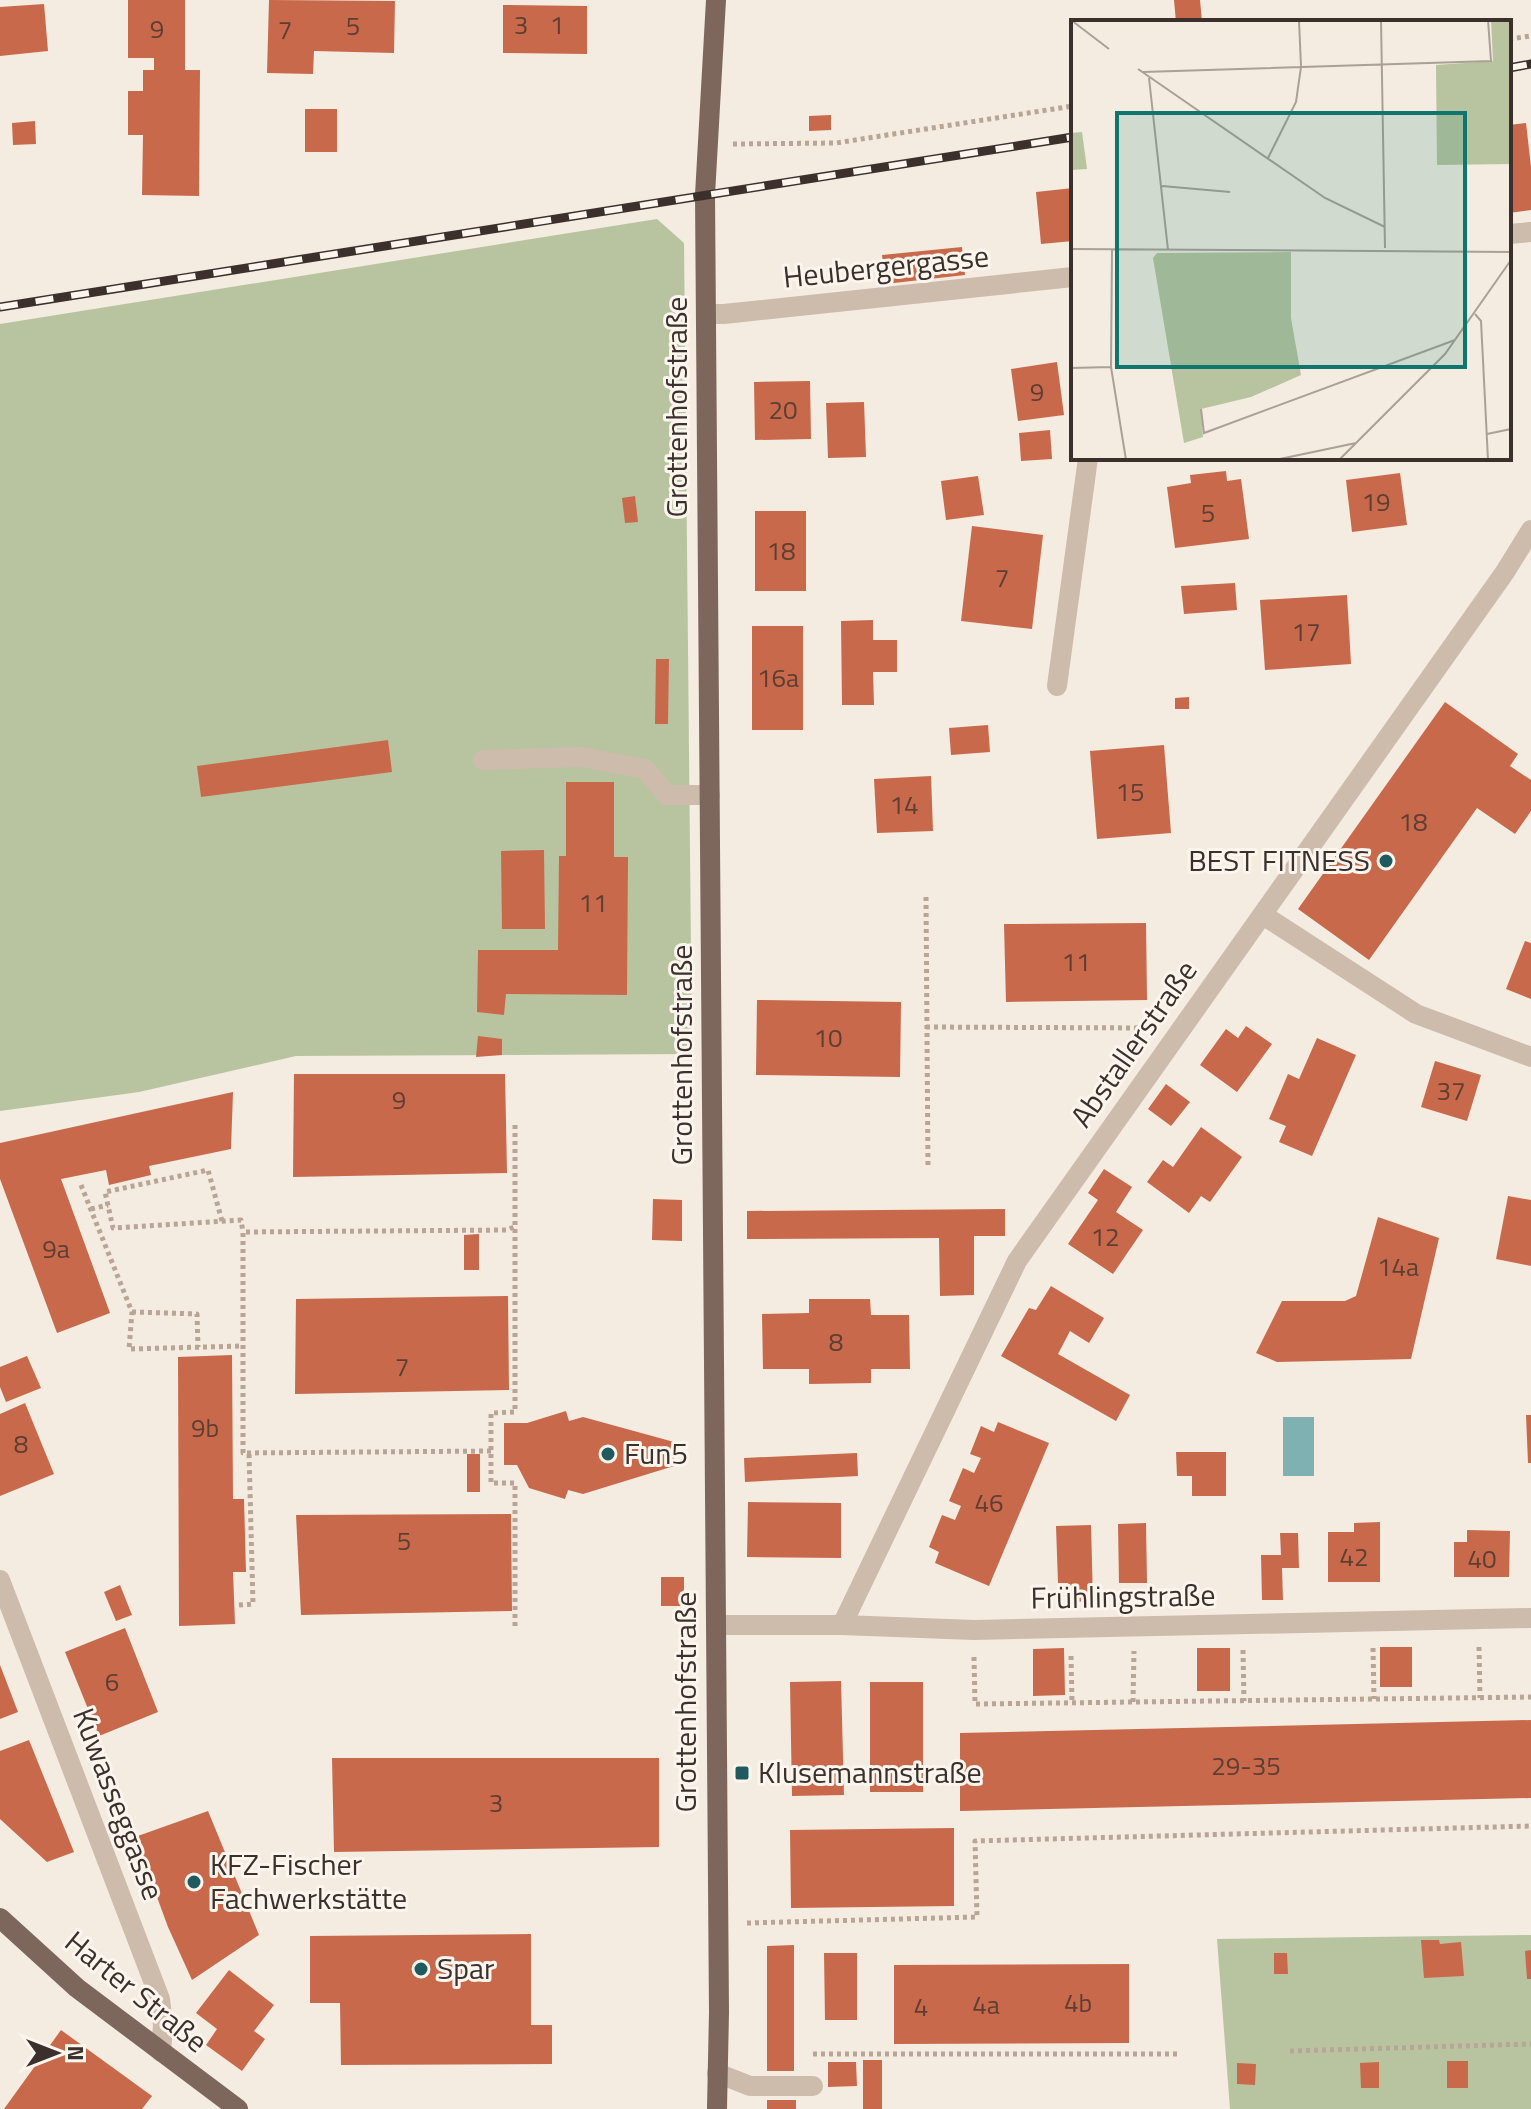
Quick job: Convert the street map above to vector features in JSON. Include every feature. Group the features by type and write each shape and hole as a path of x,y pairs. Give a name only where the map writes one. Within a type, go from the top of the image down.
{"main road":[{"name":"Grottenhofstraße","path":"716,0 707,139 706,314 719,2012 717,2109"},
{"name":"Harter Straße","path":"0,1918 77,1988 238,2109"}],"street":[{"path":"1511,234 1531,232"},
{"name":"Heubergergasse","path":"706,314 1071,277"},
{"path":"1057,686 1088,460"},
{"name":"Abstallerstraße","path":"842,1625 1017,1261 1505,572 1531,530"},
{"path":"483,760 582,757 645,769 667,795 710,795"},
{"path":"1263,915 1416,1014 1531,1057"},
{"name":"Kuwasseggasse","path":"0,1580 160,1999 163,2025 161,2052"},
{"name":"Frühlingstraße","path":"716,1625 842,1625 974,1630 1531,1618"},
{"path":"717,2073 750,2086 813,2086"}],"path":[{"path":"1511,39 1531,36"},
{"path":"707,139 730,144 836,143 1071,106"},
{"path":"926,897 928,1168"},
{"path":"926,1027 1152,1028 1173,1041"},
{"path":"515,1125 515,1412 491,1413 491,1483 515,1483 515,1629"},
{"path":"222,1221 208,1170 105,1192 113,1228 241,1220 243,1453 491,1451"},
{"path":"81,1185 132,1312 129,1349 243,1346"},
{"path":"91,1209 108,1205"},
{"path":"243,1232 507,1230 514,1227"},
{"path":"132,1312 197,1314 198,1347"},
{"path":"239,1605 253,1604 249,1453"},
{"path":"1479,1620 1480,1698"},
{"path":"1373,1622 1374,1699"},
{"path":"1243,1624 1244,1701"},
{"path":"1133,1626 1133,1702"},
{"path":"1072,1628 1072,1703"},
{"path":"974,1630 975,1704 1531,1697"},
{"path":"747,1923 977,1917 975,1841 1531,1826"},
{"path":"1290,2051 1531,2044"},
{"path":"813,2054 1179,2054"}],"green space":[{"path":"657,219 684,243 692,1054 296,1056 139,1092 0,1111 0,324"},
{"path":"1531,1935 1531,2109 1230,2109 1217,1939"}],"water":[{"path":"1283,1417 1314,1417 1314,1476 1283,1476"}],"building":[{"path":"128,0 185,0 185,70 200,70 199,196 142,195 143,135 128,135 128,91 143,91 143,70 154,70 154,58 128,58"},
{"path":"269,0 395,1 394,53 314,51 313,74 267,73"},
{"path":"1174,0 1200,0 1202,20 1176,20"},
{"path":"44,4 48,51 0,56 0,7"},
{"path":"503,5 587,6 587,54 503,53"},
{"path":"305,109 337,109 337,152 305,152"},
{"path":"831,115 831,130 809,131 809,116"},
{"path":"35,121 36,144 13,145 12,123"},
{"path":"1526,123 1531,167 1531,210 1511,213 1511,125"},
{"path":"1071,188 1071,241 1041,244 1036,192"},
{"path":"962,247 965,275 885,284 882,255"},
{"path":"1057,362 1064,415 1018,421 1011,369"},
{"path":"810,381 811,439 755,440 754,382"},
{"path":"864,402 866,457 828,458 826,403"},
{"path":"1050,430 1052,459 1021,461 1019,433"},
{"path":"1226,471 1227,481 1241,479 1249,539 1175,548 1167,487 1191,483 1190,475"},
{"path":"1400,473 1407,525 1352,532 1346,480"},
{"path":"978,476 984,515 946,520 941,481"},
{"path":"635,496 638,522 625,523 622,498"},
{"path":"755,511 806,511 806,591 755,591"},
{"path":"972,526 1043,535 1032,629 961,621"},
{"path":"1235,583 1237,610 1184,614 1181,586"},
{"path":"1347,595 1351,664 1265,670 1260,600"},
{"path":"873,620 873,640 897,640 897,672 873,672 874,705 842,705 841,621"},
{"path":"752,626 803,626 803,730 752,730"},
{"path":"656,659 669,659 668,724 655,724"},
{"path":"1189,697 1189,709 1175,709 1175,698"},
{"path":"1445,702 1518,754 1510,766 1531,780 1531,811 1515,834 1477,808 1369,960 1298,909"},
{"path":"988,725 990,752 951,755 949,728"},
{"path":"388,740 392,772 201,797 197,766"},
{"path":"1164,745 1171,833 1097,839 1090,751"},
{"path":"931,776 933,831 877,833 874,779"},
{"path":"566,782 614,782 614,857 628,857 627,995 506,994 504,1015 477,1012 478,950 558,950 559,856 566,856"},
{"path":"544,850 545,929 502,929 501,851"},
{"path":"1146,923 1147,1000 1006,1002 1004,924"},
{"path":"1525,941 1531,943 1531,999 1506,989"},
{"path":"757,1000 901,1002 900,1077 756,1075"},
{"path":"1246,1026 1272,1044 1237,1092 1200,1065 1226,1029 1238,1038"},
{"path":"478,1036 502,1039 502,1055 476,1057"},
{"path":"1317,1038 1356,1055 1312,1156 1279,1142 1286,1126 1269,1119 1288,1074 1299,1079"},
{"path":"1435,1061 1481,1075 1467,1121 1421,1107"},
{"path":"294,1074 505,1074 507,1173 293,1177"},
{"path":"1166,1084 1190,1102 1171,1126 1148,1109"},
{"path":"233,1092 231,1149 149,1166 151,1175 109,1185 106,1170 61,1179 110,1313 57,1333 0,1179 0,1143"},
{"path":"1201,1127 1242,1157 1210,1202 1201,1196 1189,1213 1147,1182 1163,1160 1173,1167"},
{"path":"1104,1169 1132,1187 1116,1212 1143,1230 1113,1274 1068,1244 1098,1200 1088,1193"},
{"path":"1508,1196 1531,1200 1531,1266 1496,1259"},
{"path":"653,1199 682,1200 682,1241 652,1240"},
{"path":"1005,1209 1005,1236 974,1236 974,1295 940,1296 939,1238 747,1239 747,1211"},
{"path":"1378,1217 1439,1238 1411,1359 1277,1362 1256,1353 1282,1301 1345,1301 1356,1296"},
{"path":"479,1234 479,1270 464,1270 464,1235"},
{"path":"1051,1286 1104,1318 1089,1343 1070,1331 1058,1354 1130,1395 1116,1421 1001,1356 1029,1308 1036,1310"},
{"path":"508,1296 509,1390 295,1394 296,1299"},
{"path":"809,1299 870,1299 871,1315 909,1315 910,1369 871,1369 871,1383 809,1384 809,1369 763,1369 762,1314 809,1313"},
{"path":"232,1355 233,1499 244,1499 246,1572 233,1572 235,1624 179,1626 178,1357"},
{"path":"27,1356 41,1388 6,1402 0,1387 0,1367"},
{"path":"25,1403 54,1474 0,1496 0,1414"},
{"name":"Fun5","path":"566,1411 569,1421 583,1417 674,1442 674,1466 583,1494 568,1490 565,1499 529,1488 517,1465 504,1465 504,1423 527,1423"},
{"path":"1526,1415 1531,1415 1531,1463 1528,1463"},
{"path":"998,1422 1049,1443 989,1586 935,1563 939,1552 929,1547 942,1515 955,1520 961,1506 949,1501 963,1468 974,1473 981,1458 970,1454 981,1426 994,1432"},
{"path":"1176,1452 1226,1452 1226,1496 1192,1496 1192,1476 1177,1476"},
{"path":"857,1453 858,1476 745,1482 744,1458"},
{"path":"467,1454 480,1454 480,1492 467,1492"},
{"path":"748,1502 841,1503 841,1558 747,1557"},
{"path":"511,1514 512,1611 301,1615 296,1515"},
{"path":"1380,1522 1380,1582 1328,1582 1328,1532 1354,1532 1354,1523"},
{"path":"1146,1523 1147,1583 1119,1583 1118,1524"},
{"path":"1091,1525 1093,1601 1069,1602 1068,1583 1058,1583 1056,1526"},
{"path":"1467,1530 1510,1531 1509,1577 1454,1577 1454,1542 1467,1542"},
{"path":"1280,1533 1298,1533 1299,1568 1282,1568 1283,1600 1262,1600 1261,1555 1281,1555"},
{"path":"661,1577 684,1577 684,1606 661,1606"},
{"path":"120,1585 132,1615 116,1621 104,1592"},
{"path":"125,1628 158,1712 99,1736 65,1652"},
{"path":"1380,1647 1412,1647 1412,1687 1380,1687"},
{"path":"1064,1648 1065,1695 1033,1696 1033,1649"},
{"path":"1197,1648 1230,1648 1230,1691 1197,1691"},
{"path":"0,1665 18,1712 0,1719"},
{"path":"841,1681 844,1795 792,1796 790,1682"},
{"path":"870,1682 923,1682 923,1792 870,1792"},
{"path":"1531,1720 1531,1798 960,1811 960,1733"},
{"path":"29,1740 74,1852 47,1862 0,1819 0,1751"},
{"path":"332,1758 659,1758 659,1847 334,1852"},
{"name":"KFZ-Fischer Fachwerkstätte","path":"208,1811 259,1935 192,1980 168,1927 135,1837"},
{"path":"954,1828 954,1906 791,1908 790,1830"},
{"name":"Spar","path":"531,1934 531,2025 552,2025 552,2064 341,2065 340,2003 310,2003 310,1936"},
{"path":"1421,1940 1439,1940 1440,1944 1461,1942 1464,1976 1424,1978"},
{"path":"794,1945 794,2071 767,2071 767,1946"},
{"path":"1531,1950 1531,1979 1527,1979 1525,1951"},
{"path":"824,1953 857,1953 857,2020 825,2020"},
{"path":"1274,1953 1287,1953 1288,1974 1274,1974"},
{"path":"1129,1964 1129,2043 894,2044 894,1965"},
{"path":"229,1970 274,2005 254,2031 265,2039 242,2071 206,2045 217,2029 196,2013"},
{"path":"61,2030 152,2096 142,2109 4,2109"},
{"path":"863,2060 882,2060 882,2109 863,2109"},
{"path":"1447,2061 1468,2061 1468,2088 1447,2088"},
{"path":"828,2062 856,2062 857,2086 828,2087"},
{"path":"1379,2062 1379,2088 1361,2088 1360,2063"},
{"path":"1237,2063 1256,2064 1255,2085 1237,2084"},
{"path":"767,2100 796,2100 796,2109 767,2109"}],"railway":[{"path":"1511,68 1531,64"},
{"path":"0,307 1071,137"}],"place":[{"name":"BEST FITNESS","path":"1386,861"},
{"name":"Fun5","path":"608,1454"},
{"name":"Klusemannstraße","path":"742,1773"},
{"name":"KFZ-Fischer Fachwerkstätte","path":"194,1882"},
{"name":"Spar","path":"421,1969"}]}
